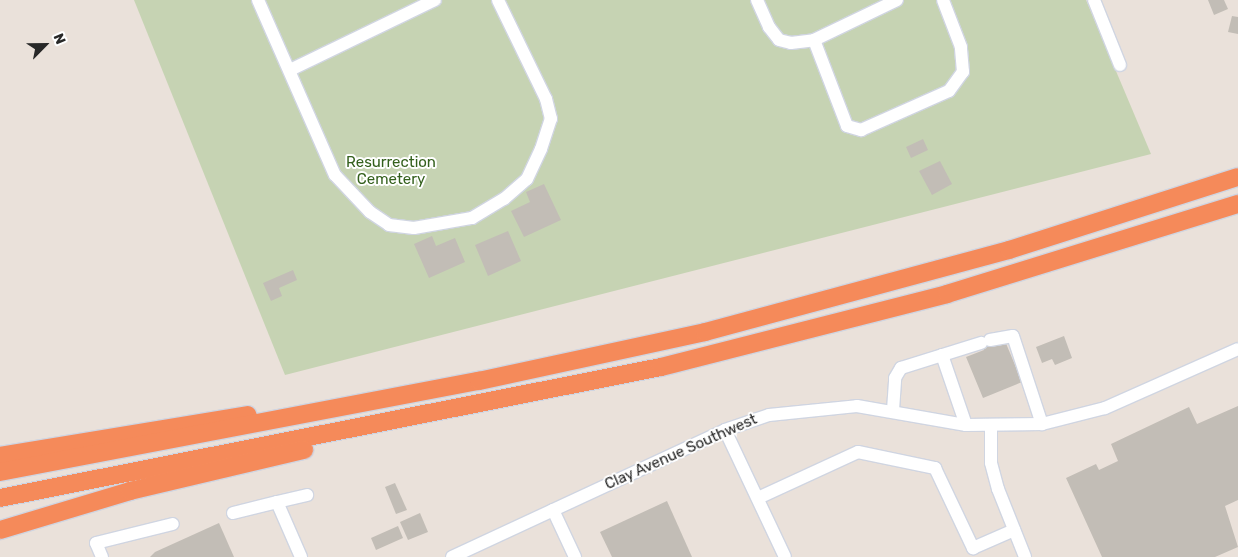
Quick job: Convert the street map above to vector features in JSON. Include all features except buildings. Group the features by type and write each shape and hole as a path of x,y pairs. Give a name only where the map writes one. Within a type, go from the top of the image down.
{"highway":[{"path":"0,472 582,360 791,310 1049,238 1238,177"},
{"path":"0,530 130,491 437,414 798,334 1001,278 1238,204"},
{"path":"0,456 222,417 340,408"},
{"path":"0,498 437,414"}],"street":[{"path":"258,0 335,175 370,212 388,224 414,228 472,218 527,179 551,119 546,98 498,0"},
{"path":"290,70 435,0"},
{"path":"757,0 779,40 814,40 897,0"},
{"path":"814,40 847,126 861,130 949,91 962,72 961,47 943,0"},
{"path":"1094,0 1120,65"},
{"path":"893,410 895,378 901,368 1008,334 1016,341 1042,424"},
{"name":"Clay Avenue Southwest","path":"453,557 725,430 801,408 893,410 966,425 991,427 1042,424 1104,408 1238,349"},
{"path":"942,355 966,425"},
{"path":"991,427 991,463 1025,557"},
{"path":"725,430 785,557"},
{"path":"758,498 858,452 935,468 975,553 1014,530"},
{"path":"233,513 307,495"},
{"path":"277,502 301,557"},
{"path":"553,510 575,557"},
{"path":"102,557 96,543 173,524"}],"green space":[{"name":"Resurrection Cemetery","path":"134,0 1086,0 1151,154 285,375"}]}
